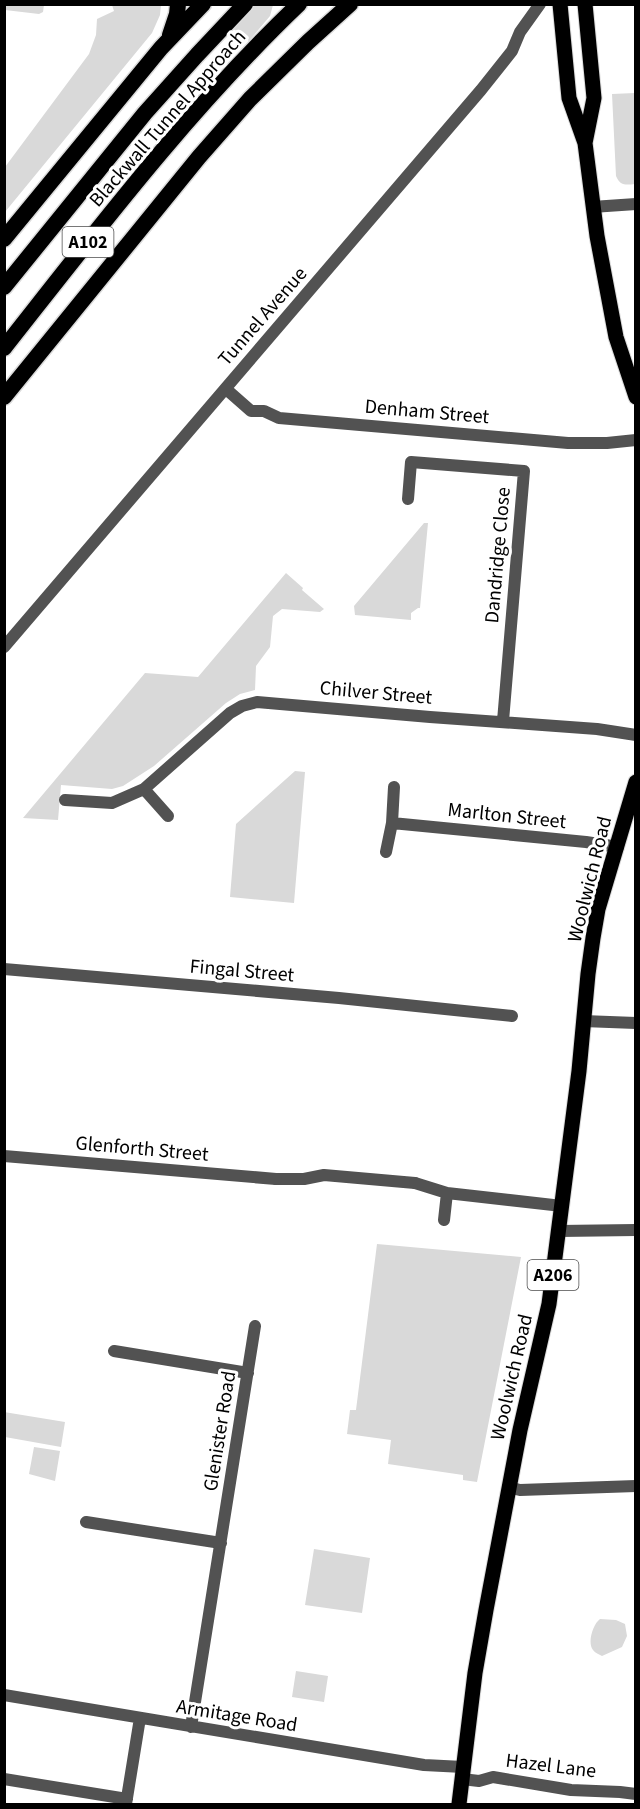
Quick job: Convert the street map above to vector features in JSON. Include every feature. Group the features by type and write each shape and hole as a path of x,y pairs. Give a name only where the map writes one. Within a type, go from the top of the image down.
{"highway":[{"path":"161,48 172,30 178,4"},
{"path":"4,239 161,48 203,4"},
{"name":"Blackwall Tunnel Approach","path":"4,288 145,113 245,4"},
{"name":"Blackwall Tunnel Approach","path":"4,348 173,137 225,79 299,4"},
{"path":"4,397 199,157 250,99 350,4"}],"main road":[{"path":"560,4 569,98 585,143 592,207 616,337 636,397"},
{"path":"585,4 594,98 585,143"},
{"name":"Woolwich Road","path":"459,1804 475,1673 508,1487 549,1304 588,974 598,909 636,782"}],"street":[{"name":"Tunnel Avenue","path":"4,647 481,90 512,51 520,32 540,4"},
{"path":"592,207 636,204"},
{"name":"Denham Street","path":"226,389 251,411 264,411 279,418 550,442 584,444 636,440"},
{"name":"Dandridge Close","path":"408,499 411,462 524,471 503,721"},
{"name":"Chilver Street","path":"65,800 112,803 144,789 230,713 242,706 257,702 597,729 636,735"},
{"path":"386,852 392,823 394,787"},
{"path":"144,789 168,816"},
{"name":"Marlton Street","path":"392,823 618,847"},
{"name":"Fingal Street","path":"4,969 339,998 512,1016"},
{"path":"583,1021 636,1023"},
{"name":"Glenforth Street","path":"4,1156 276,1179 304,1179 324,1175 416,1183 447,1193 562,1206"},
{"path":"444,1220 447,1193"},
{"path":"559,1231 636,1230"},
{"name":"Glenister Road","path":"191,1727 255,1326"},
{"path":"114,1351 248,1373"},
{"path":"508,1487 520,1490 636,1486"},
{"path":"86,1522 221,1543"},
{"name":"Armitage Road","path":"4,1695 462,1773"},
{"path":"4,1779 126,1802 140,1718"},
{"name":"Hazel Lane","path":"462,1773 479,1781 493,1777 571,1790 636,1794"}],"shaded area":[{"path":"5,4 44,5 43,12 39,14 5,10"},
{"path":"112,5 161,5 160,15 152,33 5,212 5,167 89,54 96,35 97,19 114,11"},
{"path":"250,5 273,5 270,16 249,41 231,27"},
{"path":"635,93 635,184 626,185 619,182 616,176 612,94"},
{"path":"424,523 428,523 420,608 411,613 411,620 355,615 354,606"},
{"path":"286,573 324,609 320,612 282,609 273,616 270,647 256,666 255,690 240,694 226,703 154,766 123,786 112,789 61,785 58,820 23,818 145,673 198,677"},
{"path":"295,771 305,772 294,903 230,897 236,824"},
{"path":"377,1244 521,1257 477,1482 463,1480 463,1475 388,1464 391,1440 347,1434 350,1410 356,1410"},
{"path":"4,1412 65,1422 61,1447 5,1437"},
{"path":"34,1447 60,1451 55,1481 29,1474"},
{"path":"314,1549 370,1558 362,1613 305,1605"},
{"path":"600,1619 616,1620 625,1624 627,1636 622,1647 602,1656 591,1647 593,1629"},
{"path":"296,1671 328,1676 324,1702 292,1697"}]}
